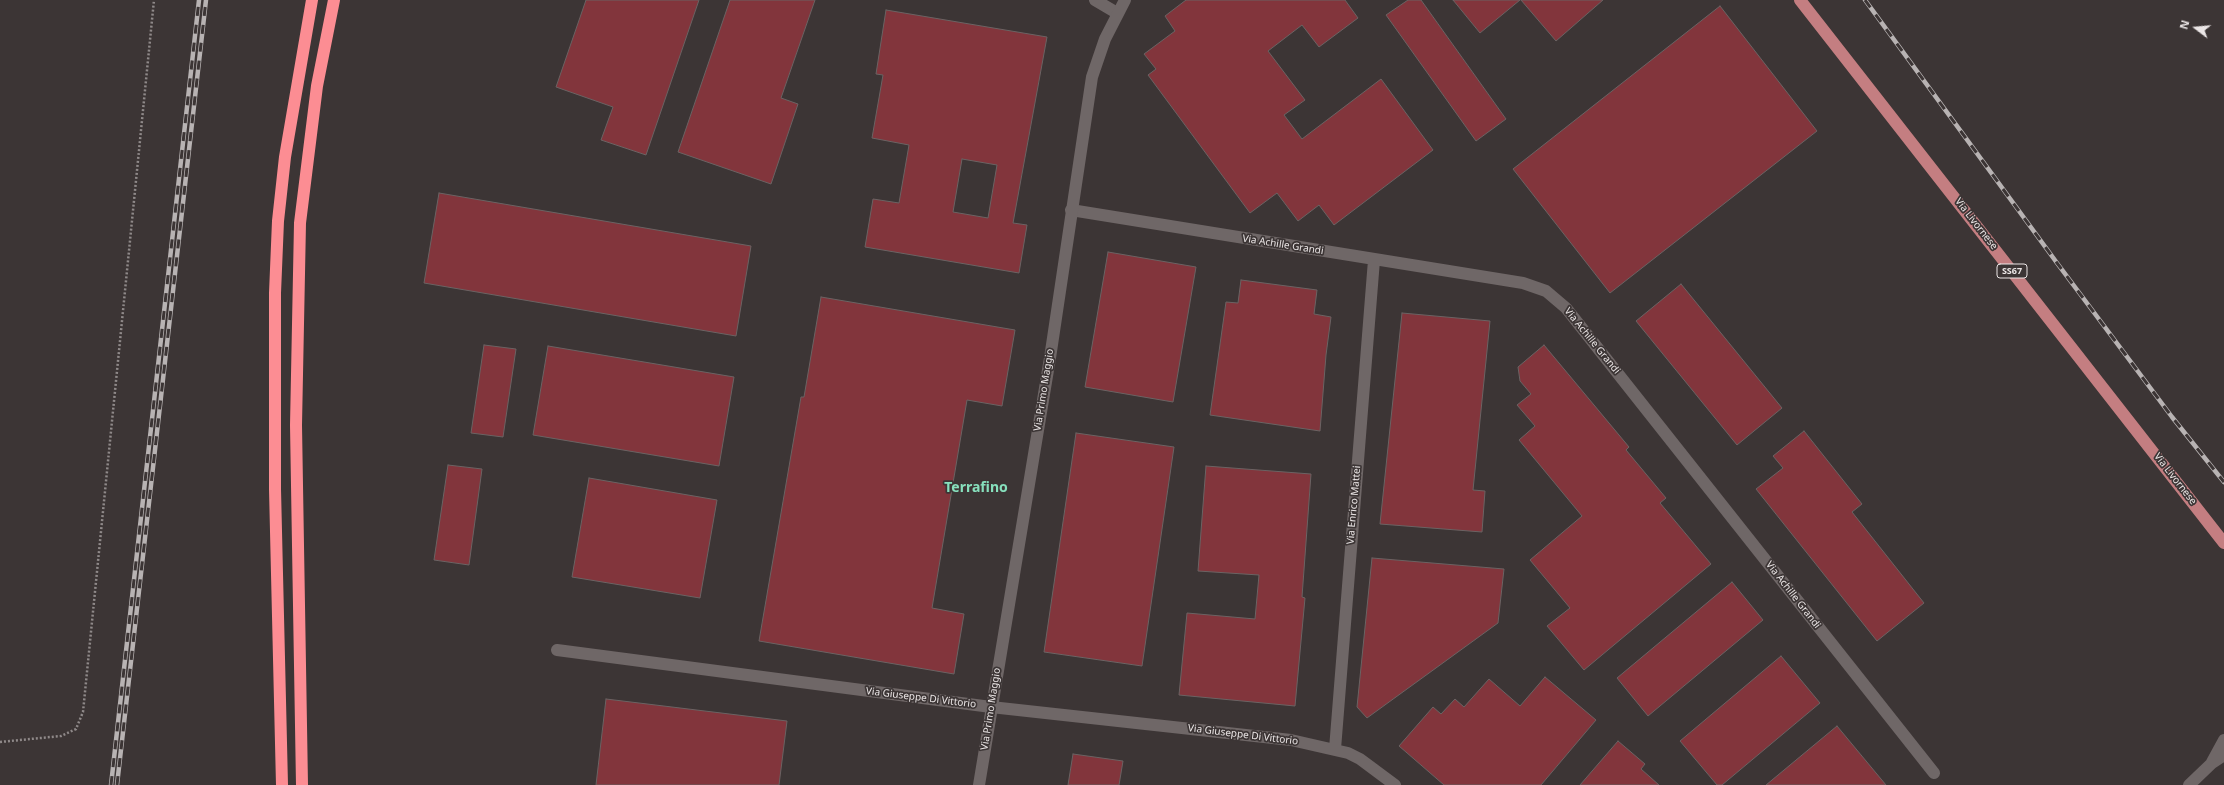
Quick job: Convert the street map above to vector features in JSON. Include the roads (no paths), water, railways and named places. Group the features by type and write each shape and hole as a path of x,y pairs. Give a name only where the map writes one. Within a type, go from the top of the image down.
{"highway":[{"path":"282,785 275,489 275,285 278,221 286,157 296,87 312,0"},
{"path":"302,785 296,425 297,303 300,223 306,159 317,86 334,0"}],"main road":[{"name":"Via Livornese","path":"1800,0 2224,543"}],"street":[{"path":"1094,0 1117,13"},
{"name":"Via Primo Maggio","path":"979,785 1050,358 1092,77 1117,13 1125,0"},
{"name":"Via Achille Grandi","path":"1071,210 1524,283 1546,291 1566,308 1934,773"},
{"name":"Via Enrico Mattei","path":"1335,749 1374,260"},
{"name":"Via Giuseppe Di Vittorio","path":"557,650 991,707 1291,740 1335,749 1360,759 1395,785"},
{"path":"2212,763 2224,740"},
{"path":"2189,785 2212,763 2224,755"}],"railway":[{"path":"111,785 199,0"},
{"path":"117,785 206,0"},
{"path":"1865,0 2057,263 2172,417 2224,482"}],"district":[{"name":"Terrafino","path":"976,488"}]}
